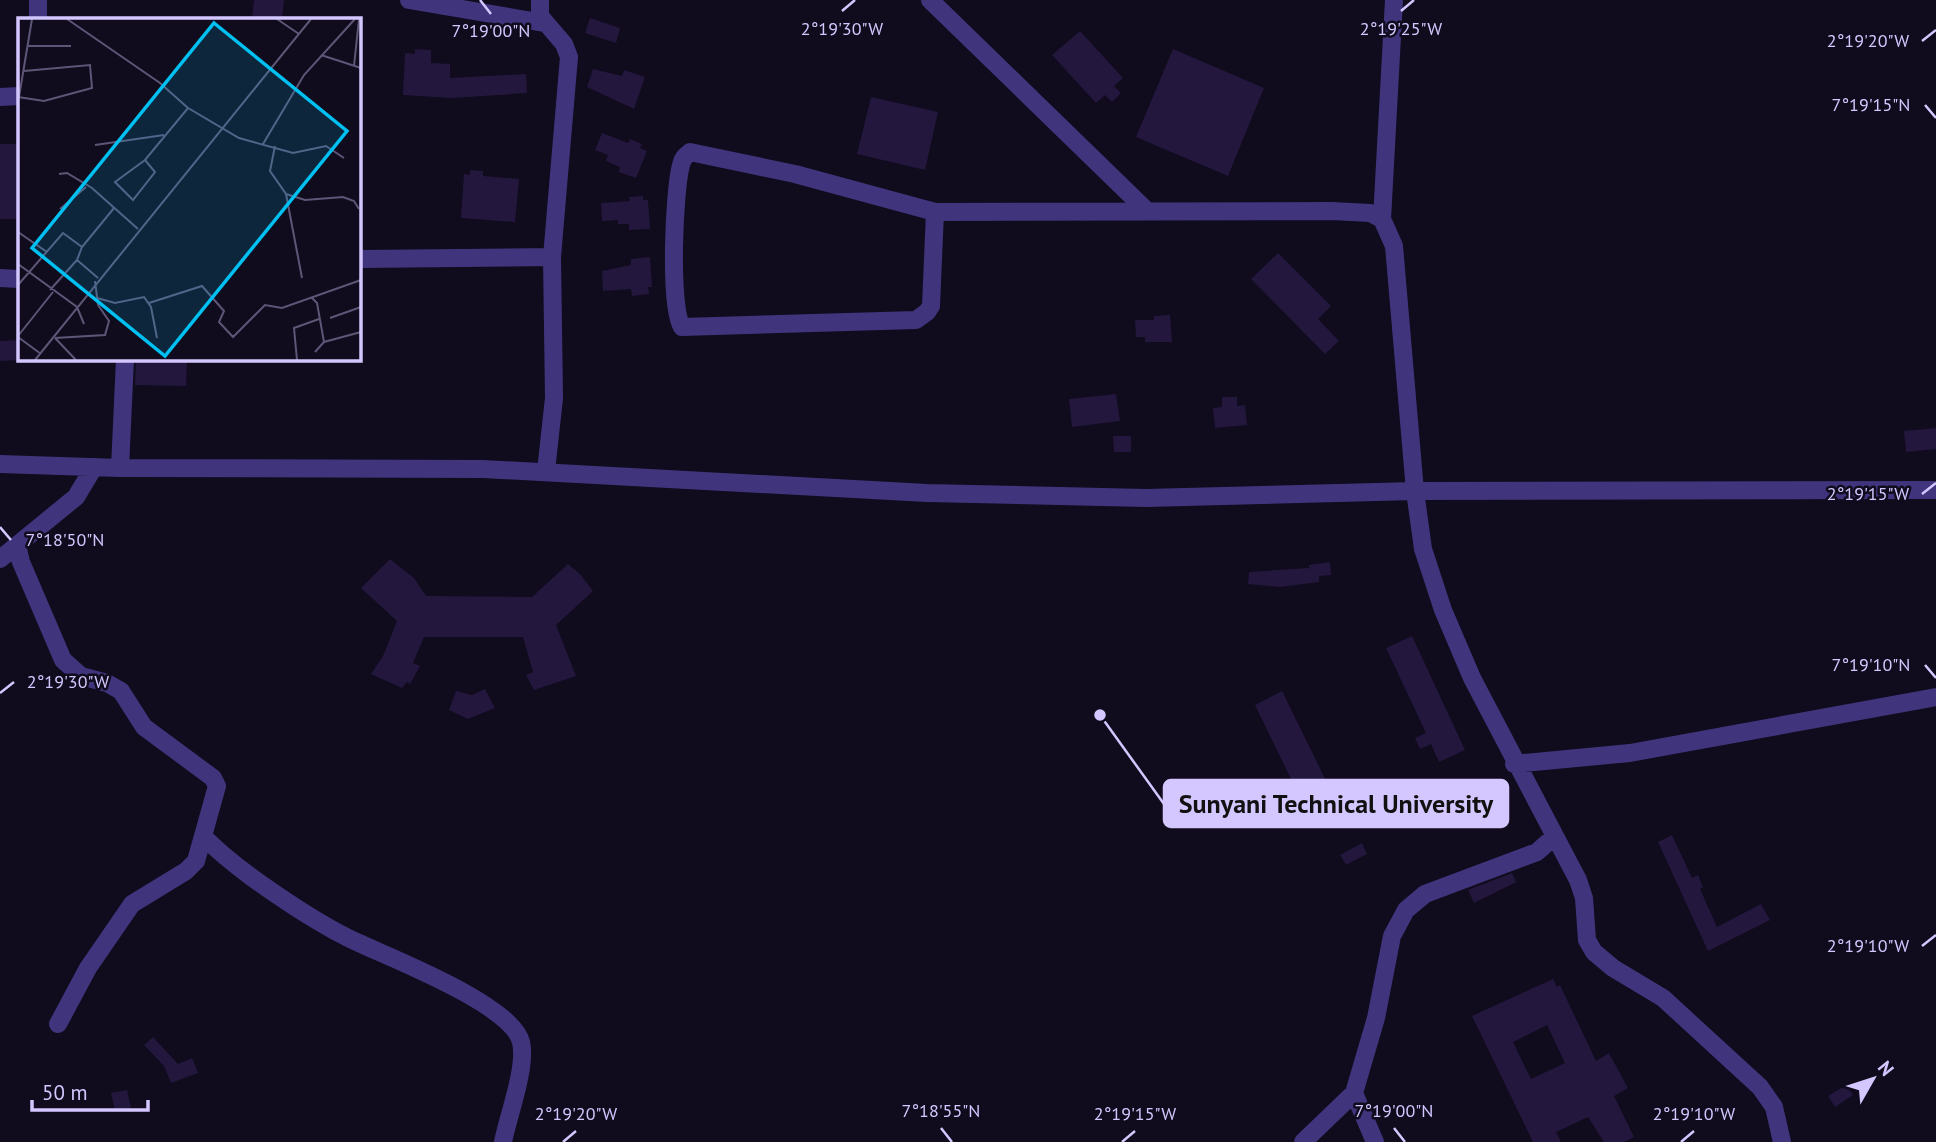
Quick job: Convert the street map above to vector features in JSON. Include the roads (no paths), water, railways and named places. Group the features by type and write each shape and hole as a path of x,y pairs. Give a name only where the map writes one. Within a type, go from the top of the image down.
{"street":[{"path":"38,0 38,18"},
{"path":"409,0 544,23"},
{"path":"540,0 540,16 564,44 569,57 552,257 554,398 546,471"},
{"path":"930,0 1146,210"},
{"path":"1394,0 1382,219 1394,246 1415,491 1423,549 1443,610 1514,764 1578,880 1584,898 1587,940 1594,952 1613,968 1663,998 1760,1087 1774,1107 1782,1142"},
{"path":"0,97 18,96"},
{"path":"935,212 931,306 928,312 916,320 682,327 678,320 674,290 677,200 680,166 690,152 794,174 935,212 1357,212 1370,213 1382,219"},
{"path":"360,259 552,257"},
{"path":"0,278 18,279"},
{"path":"120,468 125,360"},
{"path":"0,464 120,468 546,471 927,492 1119,497 1415,491 1936,490"},
{"path":"0,559 76,497 94,467"},
{"path":"17,545 21,562 63,660 81,676 107,683 121,691 144,727 213,778 217,786 205,838 191,867 132,904 89,968 58,1024"},
{"path":"1514,764 1630,753 1936,697"},
{"path":"1303,1142 1354,1093 1376,1018 1397,922 1413,903 1425,894 1537,852 1555,836"},
{"path":"205,838 223,856 299,909 356,942 432,975 485,1006 509,1026 521,1041 520,1063 503,1142"},
{"path":"1354,1093 1375,1142"}],"place":[{"name":"Sunyani Technical University","path":"1100,715"}]}
